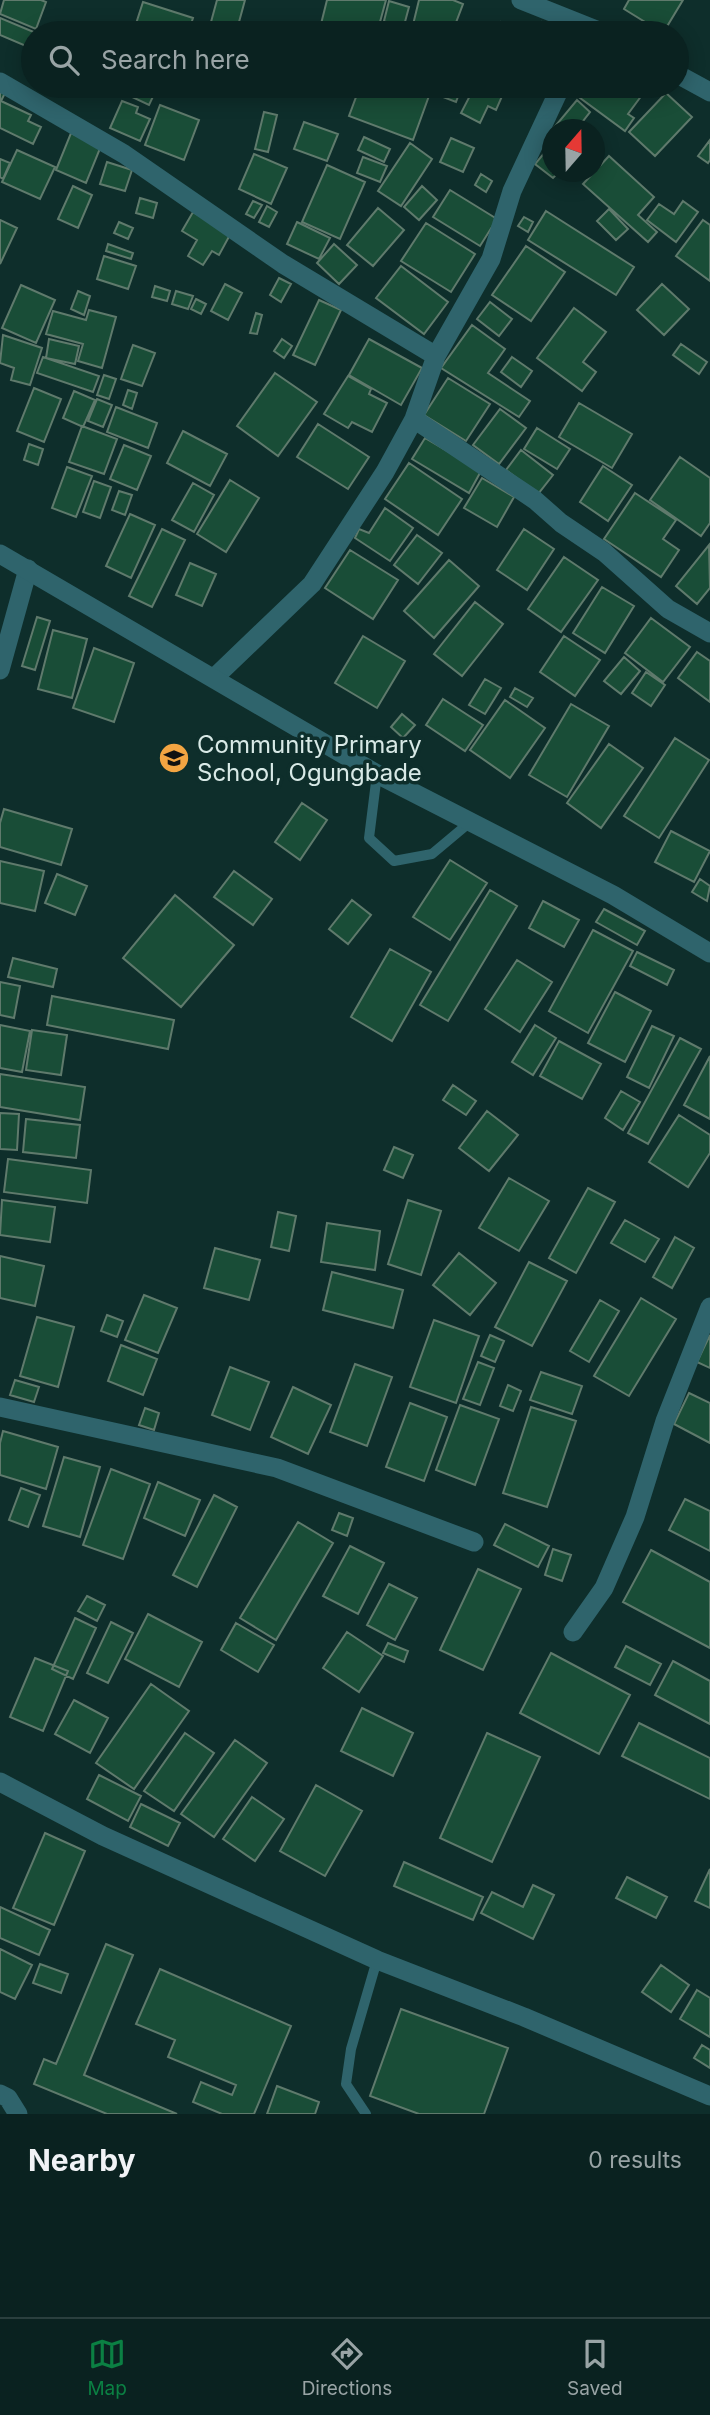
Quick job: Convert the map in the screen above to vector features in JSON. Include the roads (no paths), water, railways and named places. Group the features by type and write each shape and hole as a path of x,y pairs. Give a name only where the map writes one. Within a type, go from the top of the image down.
{"street":[{"path":"521,0 570,21"},
{"path":"689,81 710,92"},
{"path":"0,82 21,94"},
{"path":"28,98 124,154 283,264 436,356"},
{"path":"215,677 312,584 384,472 414,419 436,356 491,259 512,191 555,98"},
{"path":"414,419 535,500 561,523 604,552 668,609 710,633"},
{"path":"0,554 215,677 377,774 613,895 710,953"},
{"path":"0,670 28,569"},
{"path":"573,1632 604,1588 635,1517 665,1421 710,1307"},
{"path":"0,1407 276,1468 474,1542"},
{"path":"0,1782 103,1836 377,1960 524,2017 710,2096"},
{"path":"0,2094 8,2098 18,2114"}],"lane":[{"path":"377,774 369,838 394,862 432,854 469,823"},
{"path":"366,2114 346,2084 351,2049 377,1960"}],"place":[{"name":"Community Primary School, Ogungbade","path":"174,758"}]}
